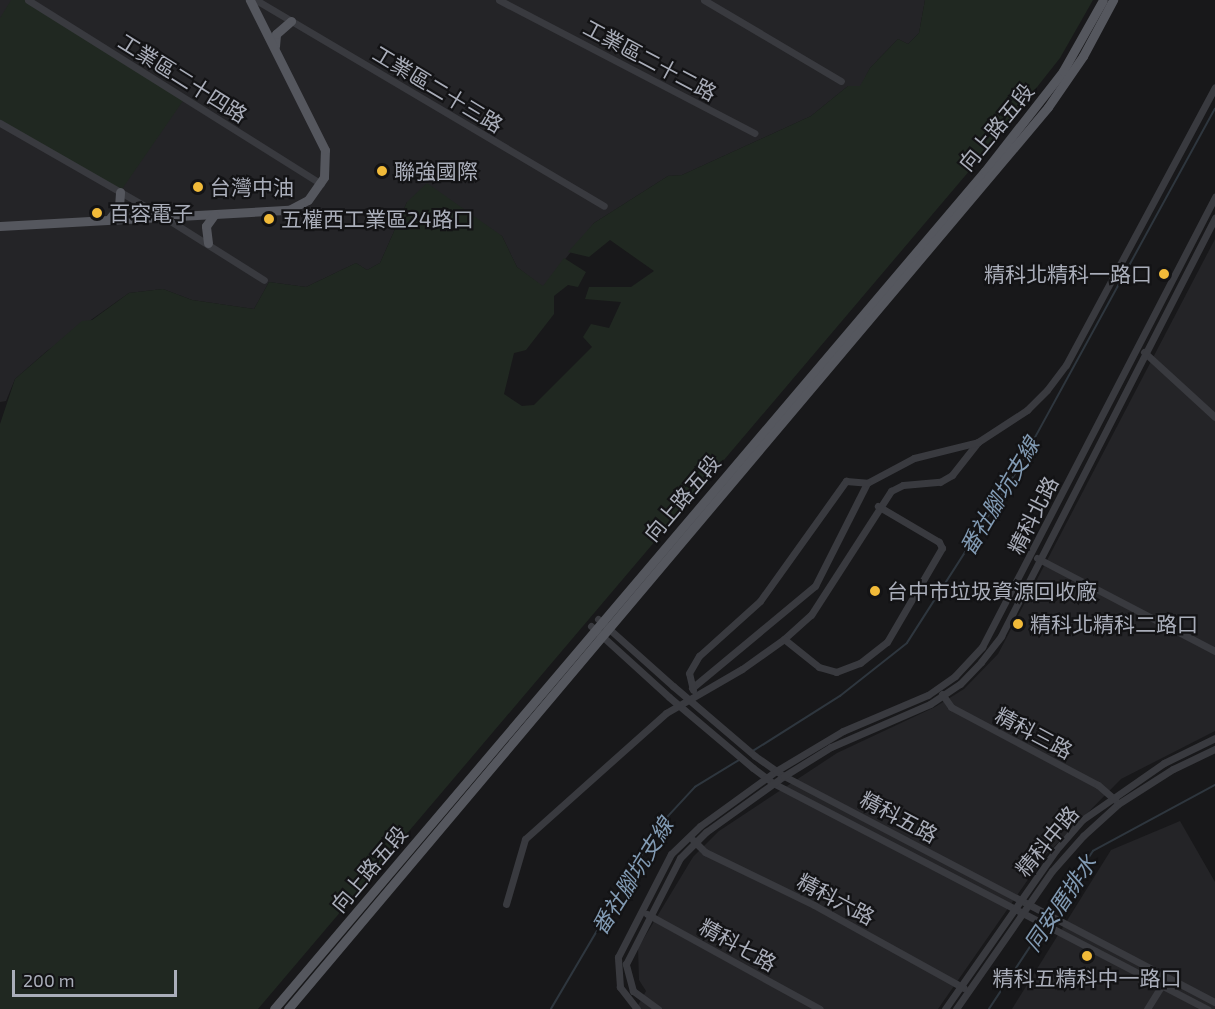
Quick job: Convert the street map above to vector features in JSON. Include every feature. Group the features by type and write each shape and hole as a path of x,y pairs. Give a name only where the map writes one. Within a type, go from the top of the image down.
{"main road":[{"path":"0,226 110,218 289,210 308,200 321,184 326,165 325,150 250,0"},
{"name":"向上路五段","path":"274,1009 985,171 1063,71 1103,0"},
{"name":"向上路五段","path":"288,1009 599,627 1048,107 1083,56 1113,0"},
{"path":"275,48 276,34 291,21"},
{"path":"110,218 119,207 120,192"},
{"path":"208,243 205,231 214,214"}],"street":[{"name":"工業區二十四路","path":"28,0 321,184"},
{"name":"工業區二十三路","path":"256,0 604,206"},
{"name":"工業區二十二路","path":"499,0 754,134"},
{"path":"704,0 841,81"},
{"path":"506,904 525,839 659,718 700,695 784,639 811,615 878,506 891,491 903,484 940,482 952,475 978,442 1027,410 1066,365 1215,87"},
{"path":"0,123 208,243 264,280"},
{"name":"精科北路","path":"627,1001 618,981 616,963 640,909 671,854 688,837 765,778 843,731 938,688 962,670 982,647 1032,555 1215,197"},
{"name":"精科北路","path":"658,1009 636,995 626,970 628,953 680,858 696,843 784,776 831,747 942,696 960,684 992,648 1040,560 1215,218"},
{"path":"1137,348 1146,353 1215,417"},
{"path":"700,695 692,688 689,673 699,656 760,601 846,481 867,483 914,458 978,442"},
{"path":"692,688 815,585 867,483"},
{"path":"784,639 819,667 836,672 860,663 887,642 942,548 939,542 878,506"},
{"path":"1032,555 1215,651"},
{"name":"精科五路","path":"599,627 755,756 784,776 1215,1002"},
{"name":"精科五路","path":"599,627 669,696 765,778 1021,914 1208,1009"},
{"name":"精科三路","path":"938,688 951,707 1098,785 1118,804"},
{"name":"精科中路","path":"945,1009 1013,909 1069,834 1113,798 1164,763 1215,738"},
{"name":"精科中路","path":"956,1009 1021,914 1083,836 1118,804 1173,769 1215,748"},
{"name":"精科六路","path":"688,837 705,852 814,904 968,991"},
{"name":"精科七路","path":"640,909 820,1009"},
{"path":"1147,1009 1166,978"},
{"path":"622,1009 627,1001 637,1009"}],"shaded area":[{"path":"0,0 925,0 919,33 908,44 898,39 870,68 861,86 848,86 811,116 682,175 668,176 594,223 543,287 517,267 502,236 407,202 380,263 367,270 356,263 306,287 269,282 254,309 192,300 163,289 129,293 47,351 15,379 6,401 0,402"},
{"path":"11,0 27,0 185,98 120,192 0,123 0,18"},
{"path":"925,0 1093,0 1060,58 993,143 258,1009 0,1009 0,424 15,379 82,321 92,320 129,293 163,289 192,300 254,309 269,282 306,287 356,263 367,270 380,263 407,202 427,183 502,236 517,267 543,286 564,258 586,272 578,287 568,285 554,296 554,314 526,350 514,353 504,394 522,406 534,405 592,347 583,337 591,324 609,328 621,302 585,299 589,287 631,287 654,271 610,240 589,257 568,252 594,223 668,176 682,175 811,116 848,86 860,86 870,68 898,39 908,44 919,33"},
{"path":"1215,239 1215,731 1121,779 1043,858 938,1009 636,1009 646,991 639,980 638,948 693,857 719,831 837,753 935,707 964,689 998,654"},
{"path":"1180,821 1215,882 1215,1009 1012,1009 1111,850"}],"waterway":[{"name":"番社腳坑支線","path":"753,751 840,696 907,643 1015,474 1215,109"},
{"name":"番社腳坑支線","path":"551,1009 659,826 695,787 739,760"},
{"name":"同安厝排水","path":"1052,913 1093,851 1215,785"},
{"name":"同安厝排水","path":"989,1009 1043,927"}],"place":[{"name":"聯強國際","path":"382,171"},
{"name":"台灣中油","path":"198,187"},
{"name":"百容電子","path":"97,213"},
{"name":"五權西工業區24路口","path":"269,219"},
{"name":"精科北精科一路口","path":"1164,274"},
{"name":"台中市垃圾資源回收廠","path":"875,591"},
{"name":"精科北精科二路口","path":"1018,624"},
{"name":"精科五精科中一路口","path":"1087,956"}]}
